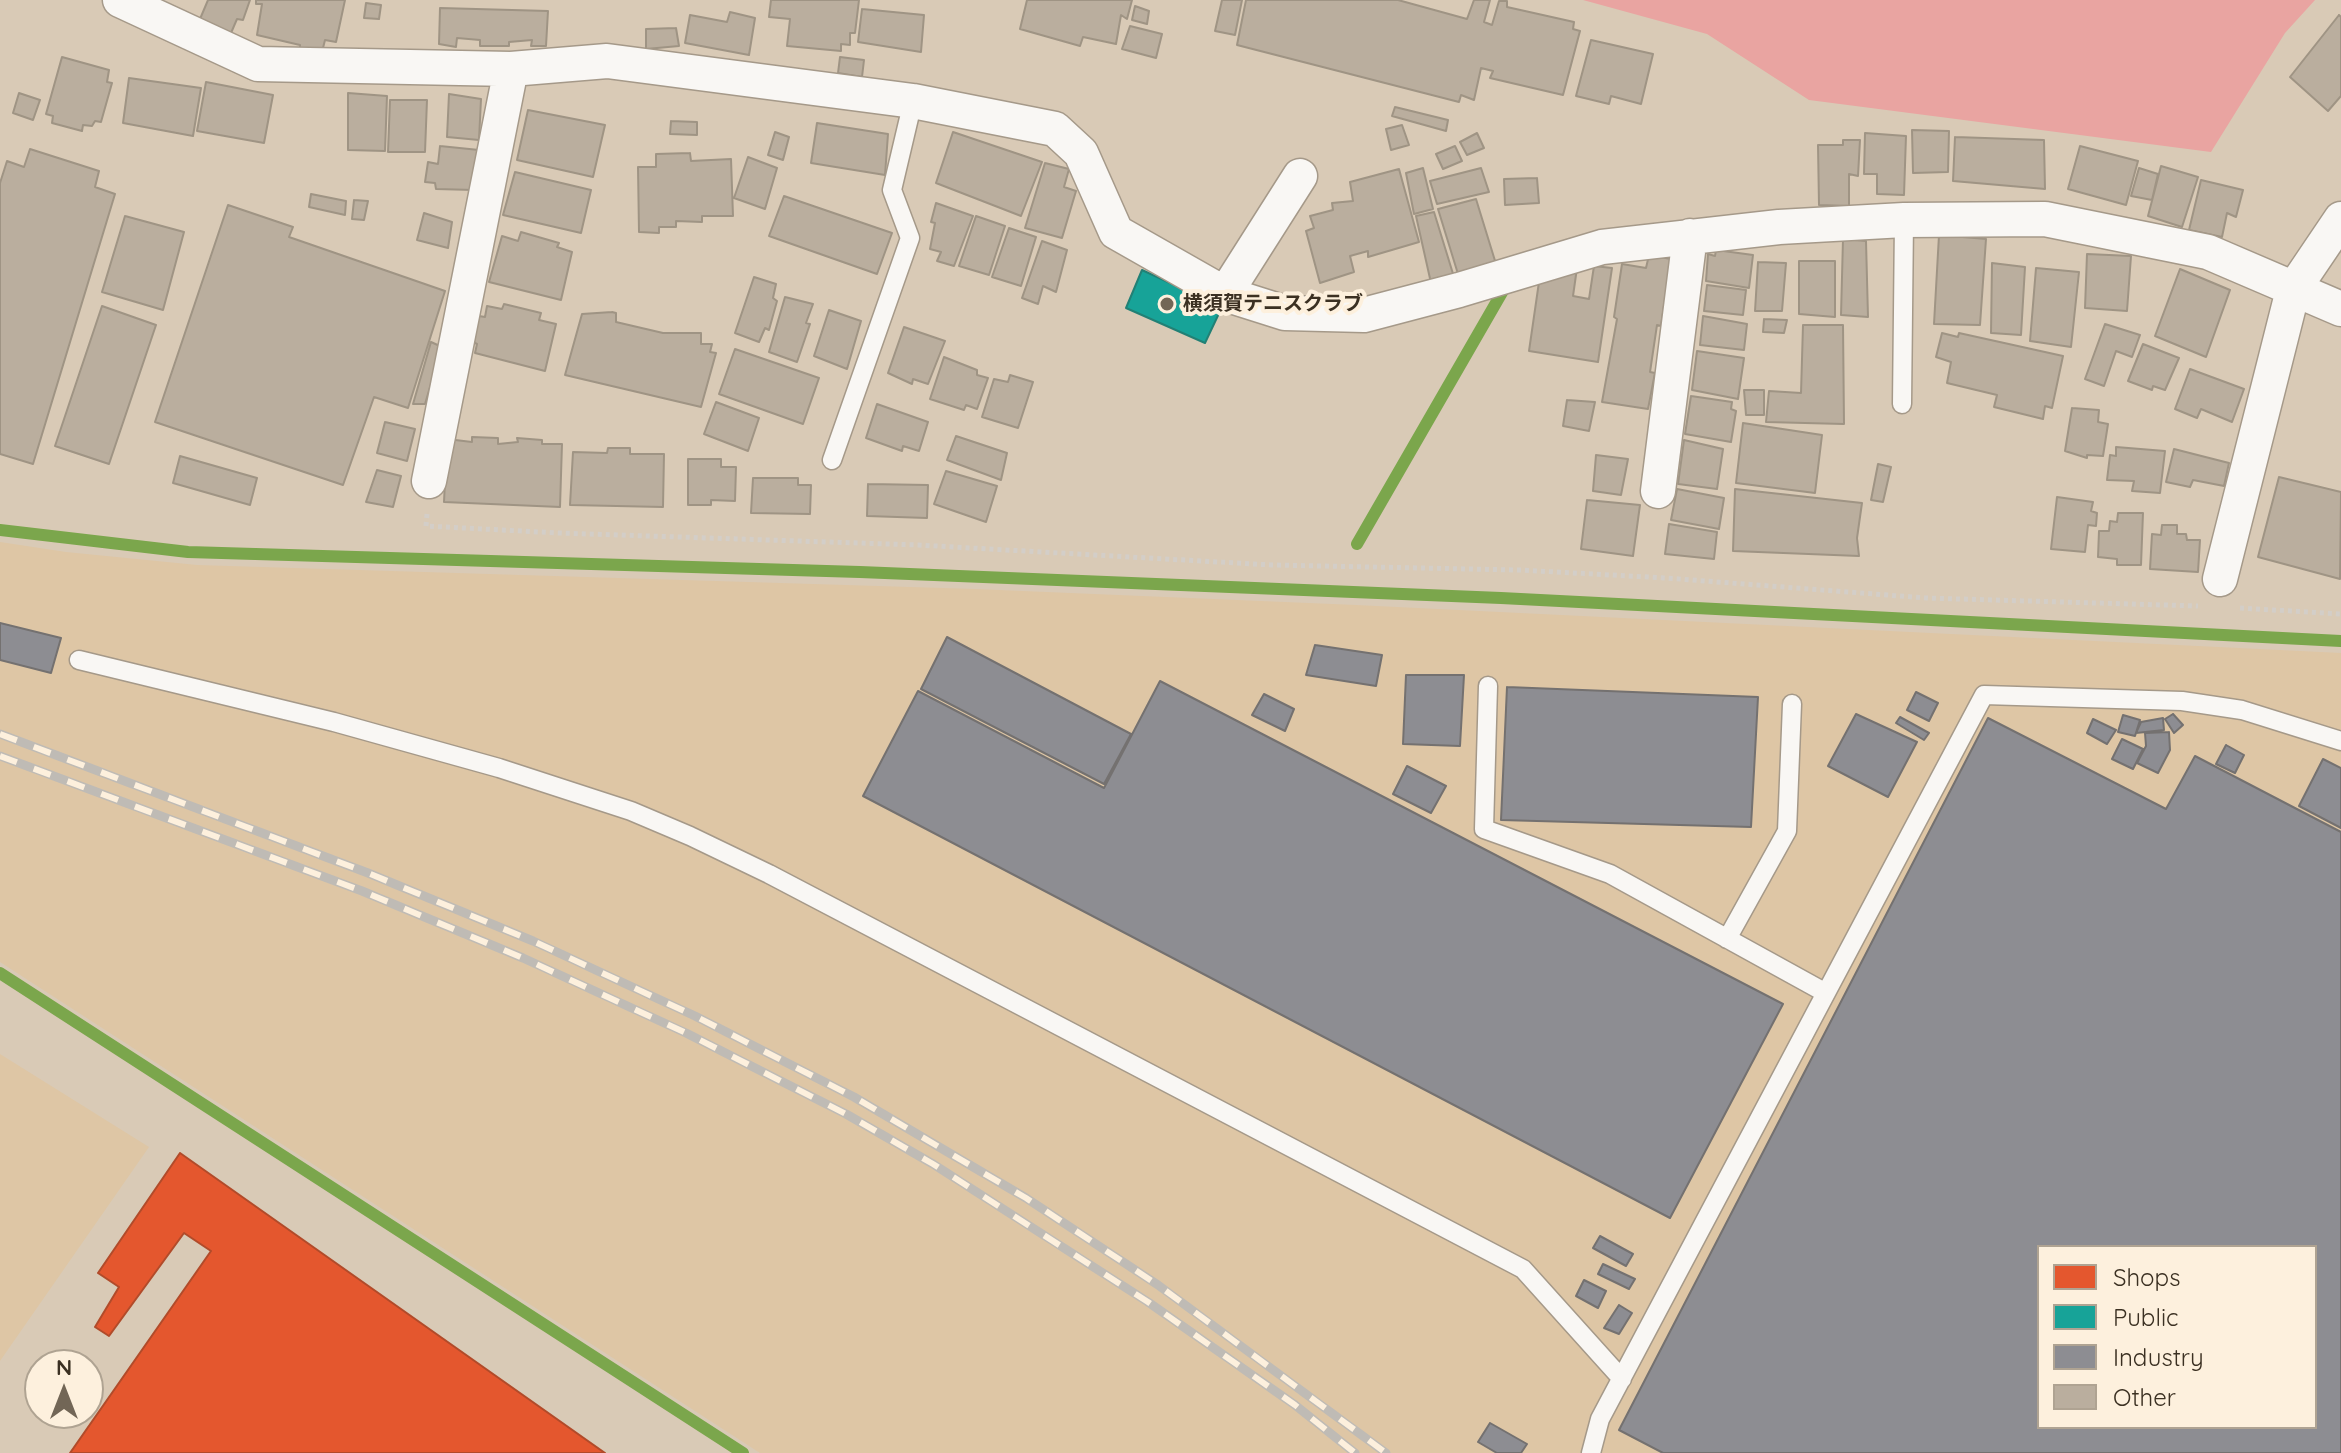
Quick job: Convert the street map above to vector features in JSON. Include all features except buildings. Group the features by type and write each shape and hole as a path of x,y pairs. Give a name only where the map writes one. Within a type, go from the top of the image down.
{"street":[{"path":"120,0 258,64 511,69 607,61 913,101 1055,129 1081,153 1116,232 1225,294 1285,313 1364,315 1602,247 1690,236 1904,220 2045,219 2208,252 2341,309"},
{"path":"429,481 511,69"},
{"path":"1225,294 1300,176"},
{"path":"2211,593 2293,290 2341,219"},
{"path":"1658,491 1690,236"}],"lane":[{"path":"832,460 910,238 892,190 913,101"},
{"path":"1902,404 1904,220"},
{"path":"79,660 334,722 499,768 631,811 690,836 769,874 1523,1269 1622,1379"},
{"path":"1488,686 1484,829 1610,874 1826,993"},
{"path":"1591,1453 1600,1419 1984,695 2182,701 2242,710 2341,741"},
{"path":"1727,939 1787,831 1792,704"}],"path":[{"path":"429,481 426,526 918,545 1272,565 1519,570 1926,598 2211,593"},
{"path":"2239,608 2341,614"}],"shaded area":[{"path":"1583,0 2315,0 2285,33 2211,152 1809,100 1707,34"},
{"path":"0,542 197,565 975,589 2341,653 2341,1453 760,1453 0,962"},
{"path":"0,1054 149,1147 0,1361"}],"waterway":[{"path":"1357,544 1504,289"},
{"path":"0,530 188,552 860,572 1501,598 2341,641"},
{"path":"0,973 743,1453"}],"railway":[{"path":"0,734 368,873 533,941 695,1016 854,1097 1026,1198 1158,1285 1386,1453"},
{"path":"0,756 362,891 523,958 686,1033 846,1114 933,1164 1148,1302 1295,1405 1355,1453"}],"place":[{"name":"横須賀テニスクラブ","path":"1167,304"}]}
